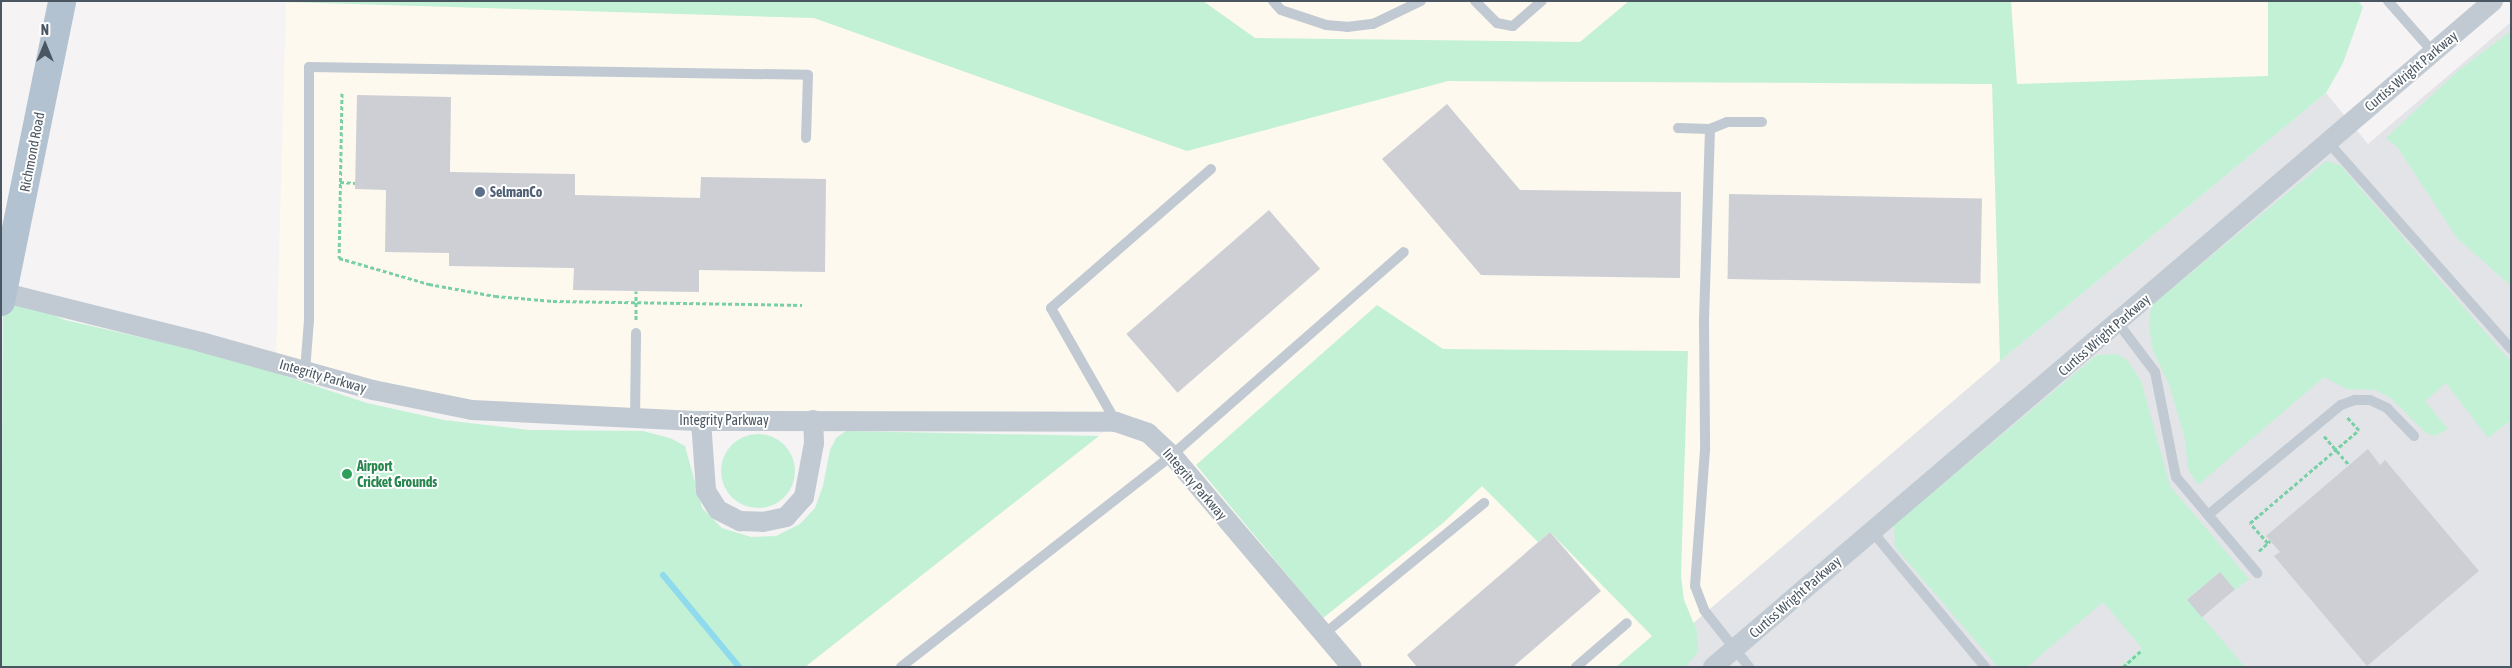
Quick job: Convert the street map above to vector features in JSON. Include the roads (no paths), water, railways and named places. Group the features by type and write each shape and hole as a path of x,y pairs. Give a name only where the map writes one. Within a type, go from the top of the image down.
{"main road":[{"name":"Richmond Road","path":"2,296 62,1"}],"street":[{"name":"Curtiss Wright Parkway","path":"1713,667 1871,530 1978,443 2493,1"},
{"name":"Integrity Parkway","path":"2,296 305,371 373,390 472,410 635,420 1116,422 1148,433 1172,455 1352,667"},
{"path":"701,421 706,491 718,510 740,521 763,522 786,517 804,497 814,443 814,420"}],"lane":[{"path":"1273,1 1281,10 1326,25 1347,27 1373,24 1421,1"},
{"path":"1475,1 1497,23 1513,26 1542,1"},
{"path":"2388,1 2433,52"},
{"path":"305,371 309,320 309,67 808,75 806,138"},
{"path":"1678,128 1710,129 1727,122 1762,122"},
{"path":"1710,129 1704,323 1705,450 1695,586 1704,610 1749,667"},
{"path":"2328,142 2511,349"},
{"path":"1116,422 1051,308 1211,169"},
{"path":"901,667 1172,455 1404,252"},
{"path":"2118,323 2155,372 2176,477 2256,573"},
{"path":"635,420 636,333"},
{"path":"2208,515 2341,405 2355,400 2370,400 2387,408 2414,436"},
{"path":"1324,634 1484,503"},
{"path":"1871,530 1985,667"},
{"path":"1576,667 1627,623"}],"waterway":[{"path":"663,575 739,667"}],"place":[{"name":"SelmanCo","path":"480,192"},
{"name":"Airport Cricket Grounds","path":"347,474"}]}
